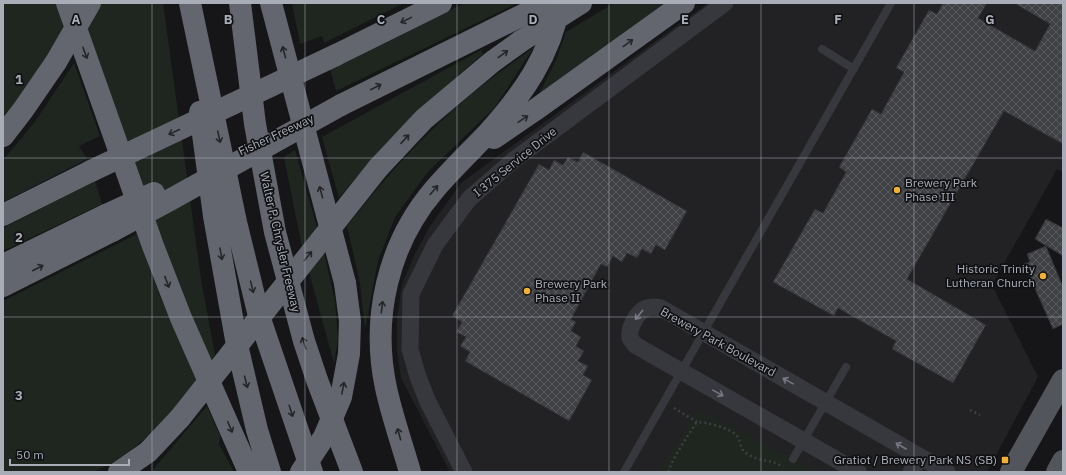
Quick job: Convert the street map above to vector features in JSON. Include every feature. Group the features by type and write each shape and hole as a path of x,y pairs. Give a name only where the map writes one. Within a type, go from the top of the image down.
{"highway":[{"path":"68,3 151,239 173,296 249,472"},
{"path":"3,136 56,62 90,3"},
{"path":"184,3 214,216 237,345 257,430 270,472"},
{"path":"190,3 236,222 259,316 312,472"},
{"name":"Walter P. Chrysler Freeway","path":"240,3 255,124 272,218 293,303 317,380 352,472"},
{"path":"271,3 345,283 350,321 349,354 341,397 324,437 301,472"},
{"path":"3,215 91,171 336,55 441,3"},
{"name":"Fisher Freeway","path":"3,265 109,223 341,105 547,3"},
{"path":"410,472 386,388 382,363 380,329 384,296 394,259 410,224 433,190 467,156 522,92 531,78 555,29 560,3"},
{"path":"119,472 148,452 180,418 378,168 424,119 492,62 521,41 581,3"},
{"path":"467,156 535,110 684,3"},
{"path":"3,286 109,223"},
{"path":"317,380 342,472"}],"main road":[{"path":"1011,472 1063,380"},
{"path":"1057,472 1063,461"}],"street":[{"name":"I 375 Service Drive","path":"464,472 428,402 418,377 410,349 411,294 435,245 469,199 515,159 725,3"},
{"name":"Brewery Park Boulevard","path":"858,472 635,345 630,339 630,331 635,318 643,309 652,307 661,308 947,472"},
{"path":"911,472 920,457"}],"lane":[{"path":"624,472 891,3"},
{"path":"822,49 854,69"},
{"path":"793,459 846,367"}],"path":[{"path":"664,402 697,422 699,421 730,430 737,436 740,446 745,453 753,458 772,461 785,468"},
{"path":"970,410 980,415"},
{"path":"668,472 676,454 684,444 697,422"}],"shaded area":[{"path":"3,3 56,3 64,30 3,122"},
{"path":"78,3 163,3 201,279 215,355 210,364 118,128"},
{"path":"292,3 404,3 324,43 322,36 300,44"},
{"path":"465,3 518,3 336,91 330,68"},
{"path":"614,3 665,3 538,96 556,60 566,32"},
{"path":"708,3 1063,3 1063,172 1057,169 992,285 1038,377 987,472 450,472 401,378 397,351 397,318 402,284 415,254 430,226 461,183"},
{"path":"534,47 495,107 427,173 395,217 378,261 365,329 360,283 347,226 386,178 429,133 468,97"},
{"path":"481,50 483,54 383,147 339,198 322,137"},
{"path":"74,63 100,136 79,146 87,159 3,202 3,160 34,123"},
{"path":"295,150 325,256 335,301 338,339 334,363 302,247 284,157"},
{"path":"95,181 102,204 3,251 3,228"},
{"path":"137,234 160,296 198,378 171,417 130,451 109,465 93,472 3,472 3,301"},
{"path":"207,406 220,436 219,444 234,472 151,472"},
{"path":"698,409 819,472 658,472"}],"building":[{"name":"Brewery Park Phase III","path":"943,3 987,3 978,18 1035,51 1050,24 1014,3 1063,3 1063,144 1004,111 907,279 986,325 953,383 892,349 896,341 838,308 834,316 773,282 815,209 823,213 846,172 839,167 872,109 881,114 904,72 896,68 929,10 937,14"},
{"name":"Brewery Park Phase II","path":"583,152 687,211 665,250 656,245 651,254 642,249 637,258 627,253 622,262 613,256 607,267 601,264 571,319 576,322 571,331 581,337 576,346 584,351 578,361 588,366 583,375 592,380 569,421 465,361 470,352 460,346 466,337 456,332 462,322 452,316 539,164 549,170 554,160 563,165 568,157 578,162"},
{"path":"1046,219 1063,228 1063,256 1035,239"},
{"name":"Historic Trinity Lutheran Church","path":"1046,246 1063,287 1063,324 1053,329 1024,264 1030,262 1027,254"}],"place":[{"name":"Brewery Park Phase III","path":"897,190"},
{"name":"Historic Trinity Lutheran Church","path":"1043,276"},
{"name":"Brewery Park Phase II","path":"527,291"},
{"name":"Gratiot / Brewery Park NS (SB)","path":"1005,460"}]}
